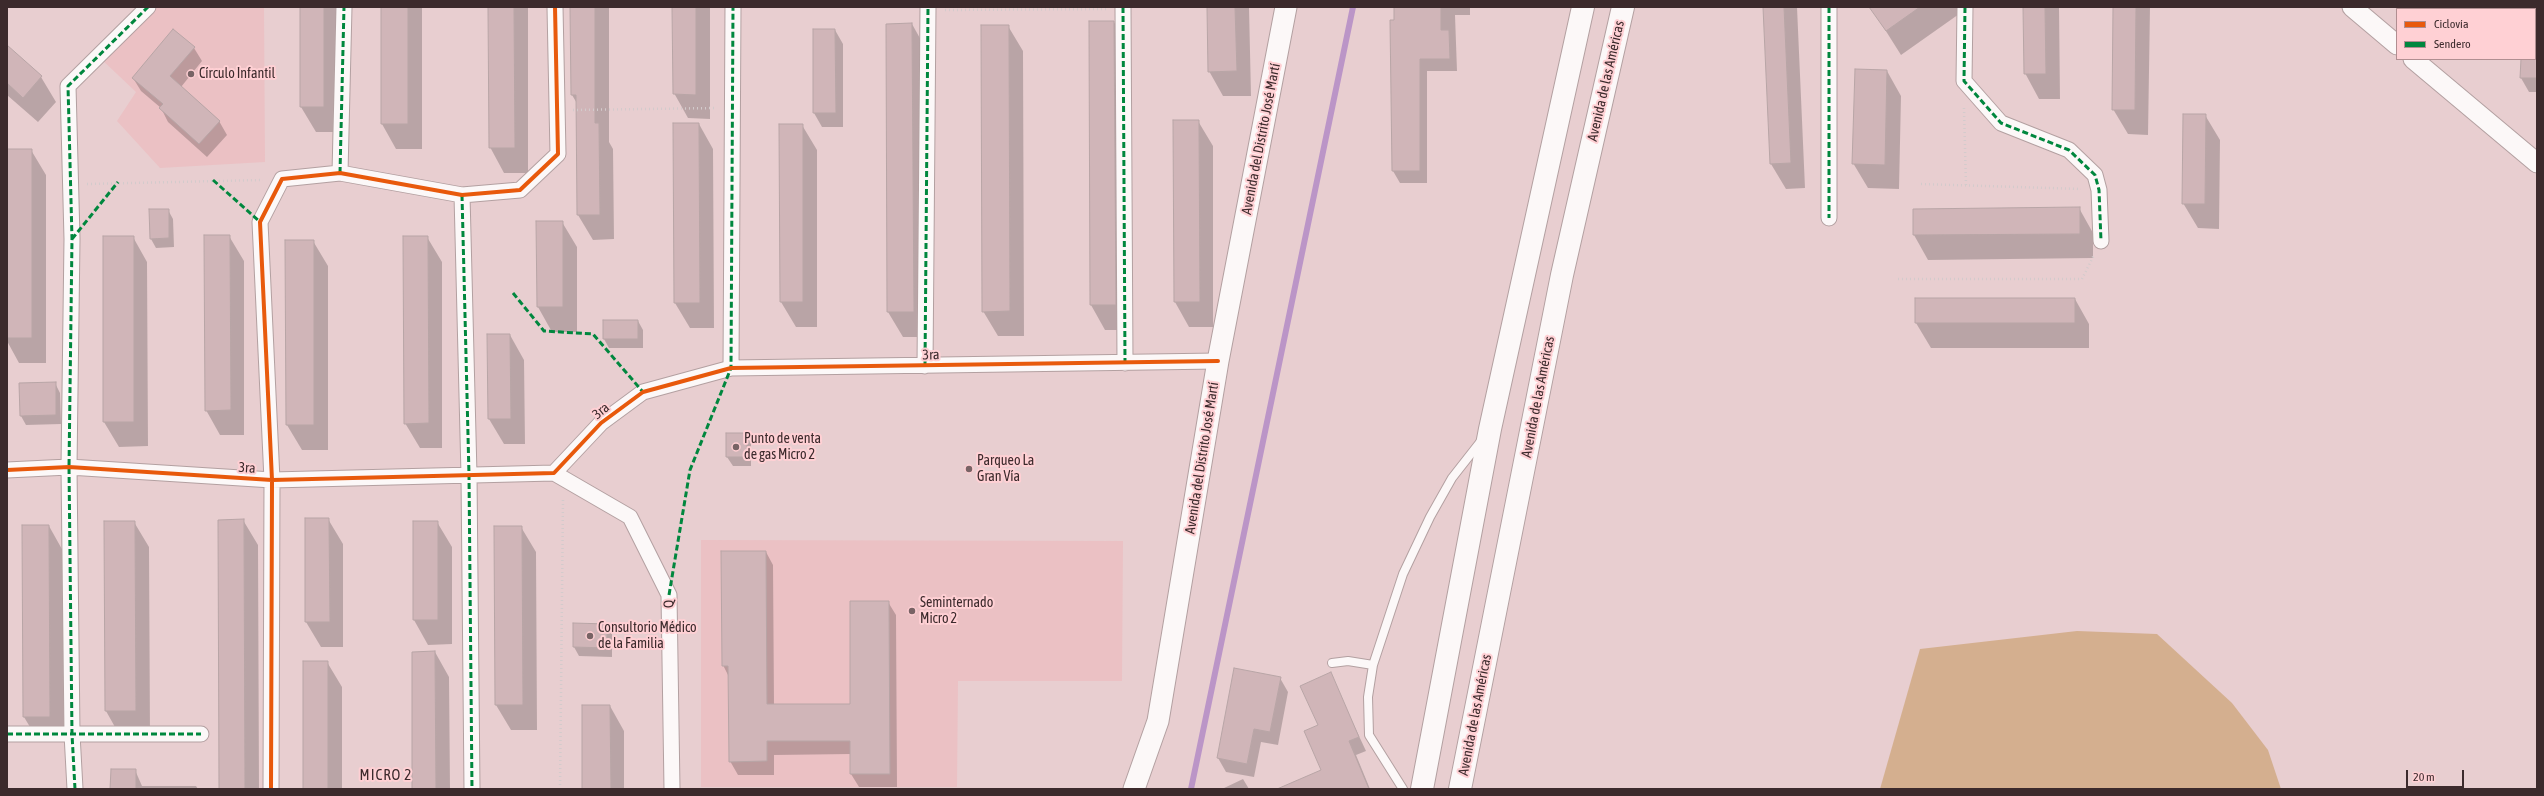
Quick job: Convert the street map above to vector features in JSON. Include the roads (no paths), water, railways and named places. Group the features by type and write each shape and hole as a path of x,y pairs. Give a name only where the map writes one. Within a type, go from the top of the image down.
{"main road":[{"name":"Avenida del Distrito José Martí","path":"1134,789 1158,721 1218,361 1286,7"},
{"path":"1422,789 1490,429 1583,7"},
{"name":"Avenida de las Américas","path":"1460,789 1562,275 1623,7"}],"street":[{"path":"75,789 72,734 69,467 72,186 68,86 148,7"},
{"path":"340,173 344,7"},
{"path":"271,789 272,480 260,222 282,179 340,173 462,195 520,190 558,154 556,7"},
{"path":"731,368 733,7"},
{"path":"1829,7 1829,218"},
{"path":"1965,7 1964,81 2001,123 2069,150 2095,175 2099,190 2101,241"},
{"path":"2352,7 2396,44"},
{"path":"1123,8 1125,364"},
{"path":"925,366 928,9"},
{"path":"2414,60 2537,163"},
{"path":"462,195 469,475 472,789"},
{"name":"3ra","path":"7,470 69,467 272,480 469,475 559,476 601,423 643,392 731,368 1125,364 1218,361"},
{"name":"Q","path":"559,476 630,517 670,596 672,789"},
{"path":"7,734 200,734"}],"lane":[{"path":"1403,789 1369,735 1368,697 1373,665 1403,574 1430,517 1452,478 1490,429"},
{"path":"1332,663 1348,661 1373,665"}],"waterway":[{"path":"1191,789 1353,7"}],"place":[{"name":"Círculo Infantil","path":"191,74"},
{"name":"Punto de venta de gas Micro 2","path":"736,447"},
{"name":"Parqueo La Gran Vía","path":"969,469"},
{"name":"Seminternado Micro 2","path":"912,611"},
{"name":"Consultorio Médico de la Familia","path":"590,636"}],"district":[{"name":"MICRO 2","path":"386,775"}]}
